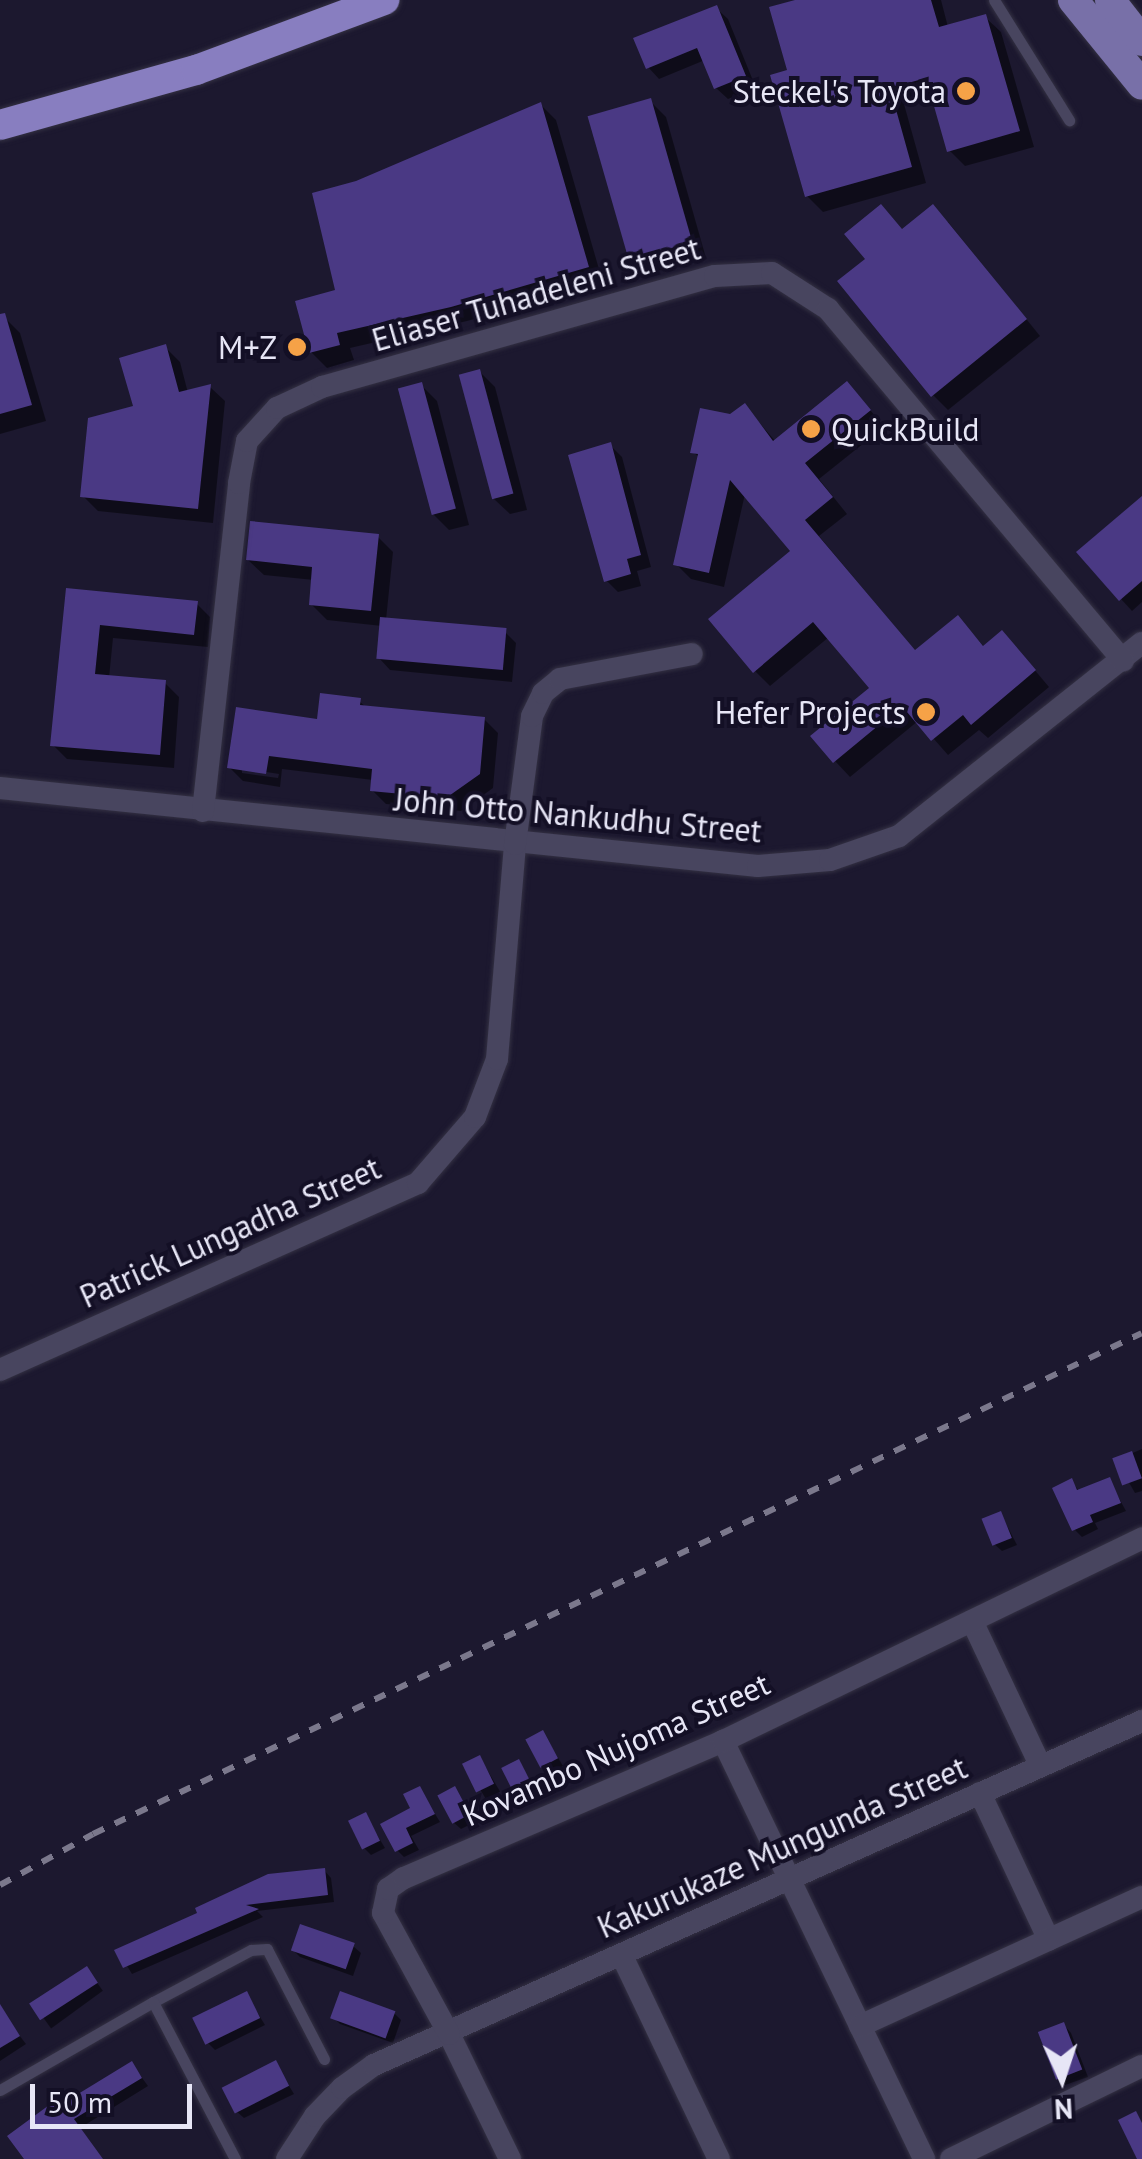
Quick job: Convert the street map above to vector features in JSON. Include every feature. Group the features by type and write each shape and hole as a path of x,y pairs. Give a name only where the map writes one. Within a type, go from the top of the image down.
{"highway":[{"path":"0,125 196,70 384,0"}],"main road":[{"path":"1072,0 1142,85"},
{"path":"1121,8 1142,41"}],"street":[{"name":"Eliaser Tuhadeleni Street","path":"203,811 239,484 247,442 277,408 322,387 715,276 772,273 828,309 1123,660"},
{"name":"John Otto Nankudhu Street","path":"0,788 758,866 830,860 899,836 1142,643"},
{"name":"Patrick Lungadha Street","path":"0,1370 418,1184 475,1117 497,1059 515,844 532,716 543,693 560,680 692,654"},
{"name":"Kovambo Nujoma Street","path":"510,2159 449,2034 382,1913 388,1889 404,1878 723,1741 1142,1538"},
{"path":"972,1621 1040,1765"},
{"name":"Kakurukaze Mungunda Street","path":"287,2159 315,2116 342,2088 374,2066 1142,1721"},
{"path":"723,1741 924,2159"},
{"path":"980,1793 1048,1940"},
{"path":"860,2026 1142,1897"},
{"path":"622,1956 719,2159"},
{"path":"951,2159 1142,2066"}],"lane":[{"path":"994,0 1069,120"},
{"path":"0,2090 251,1950 267,1950 324,2059"},
{"path":"153,2002 235,2159"}],"building":[{"path":"795,0 931,0 939,27 986,14 1020,131 947,152 926,78 890,88 912,167 805,197 770,75 787,70 769,7"},
{"path":"717,5 746,76 714,89 697,48 646,69 633,38"},
{"path":"651,98 692,242 629,260 588,116"},
{"path":"541,102 589,267 451,307 337,333 340,345 309,353 295,301 335,290 312,193 356,181"},
{"path":"881,204 902,229 933,204 1027,319 931,397 837,281 865,259 844,234"},
{"path":"5,313 32,405 0,414 0,314"},
{"path":"166,344 179,392 211,384 198,509 80,497 88,418 133,406 119,358"},
{"path":"480,369 513,494 492,499 459,375"},
{"path":"847,381 871,410 805,463 833,497 805,520 915,650 958,615 983,646 1002,630 1036,670 971,725 963,715 931,741 902,706 833,763 810,736 869,688 813,622 753,673 708,619 790,551 730,480 709,573 673,565 698,454 690,453 700,408 730,414 745,403 773,441"},
{"path":"422,382 456,509 432,515 398,388"},
{"path":"611,442 641,555 627,559 631,574 604,582 568,455"},
{"path":"1142,496 1142,581 1119,601 1076,552"},
{"path":"250,521 379,534 371,611 309,605 312,567 246,560"},
{"path":"66,588 198,601 194,635 100,625 95,674 166,680 160,755 50,746"},
{"path":"380,617 507,628 503,670 376,659"},
{"path":"320,693 361,698 360,705 485,717 480,774 446,798 370,791 372,769 269,756 266,774 227,768 236,707 317,719"},
{"path":"1132,1451 1142,1478 1122,1485 1112,1458"},
{"path":"1110,1477 1121,1503 1090,1515 1093,1522 1072,1531 1052,1488 1072,1478 1077,1490"},
{"path":"1001,1511 1012,1538 992,1546 982,1519"},
{"path":"543,1730 558,1758 540,1768 525,1739"},
{"path":"480,1755 494,1784 476,1793 462,1764"},
{"path":"519,1759 533,1787 515,1796 501,1768"},
{"path":"420,1786 435,1814 406,1828 413,1843 395,1852 380,1824 410,1808 403,1794"},
{"path":"455,1786 470,1814 452,1824 437,1795"},
{"path":"366,1812 380,1841 362,1850 348,1821"},
{"path":"325,1868 328,1895 246,1905 259,1909 123,1968 114,1950 197,1913 195,1908 268,1874"},
{"path":"300,1924 355,1943 346,1969 291,1950"},
{"path":"87,1966 98,1983 40,2020 29,2004"},
{"path":"247,1991 260,2018 205,2045 192,2018"},
{"path":"340,1991 395,2011 386,2038 330,2018"},
{"path":"0,2004 20,2036 0,2048"},
{"path":"1064,2022 1082,2070 1056,2080 1038,2032"},
{"path":"276,2060 289,2086 235,2114 222,2088"},
{"path":"132,2061 142,2078 74,2119 103,2159 24,2159 7,2136 56,2100 60,2105"},
{"path":"1136,2111 1142,2123 1142,2159 1137,2159 1118,2120"}],"railway":[{"path":"0,1885 93,1834 1142,1333"}],"place":[{"name":"Steckel's Toyota","path":"966,91"},
{"name":"M+Z","path":"297,347"},
{"name":"QuickBuild","path":"811,429"},
{"name":"Hefer Projects","path":"926,712"}]}
